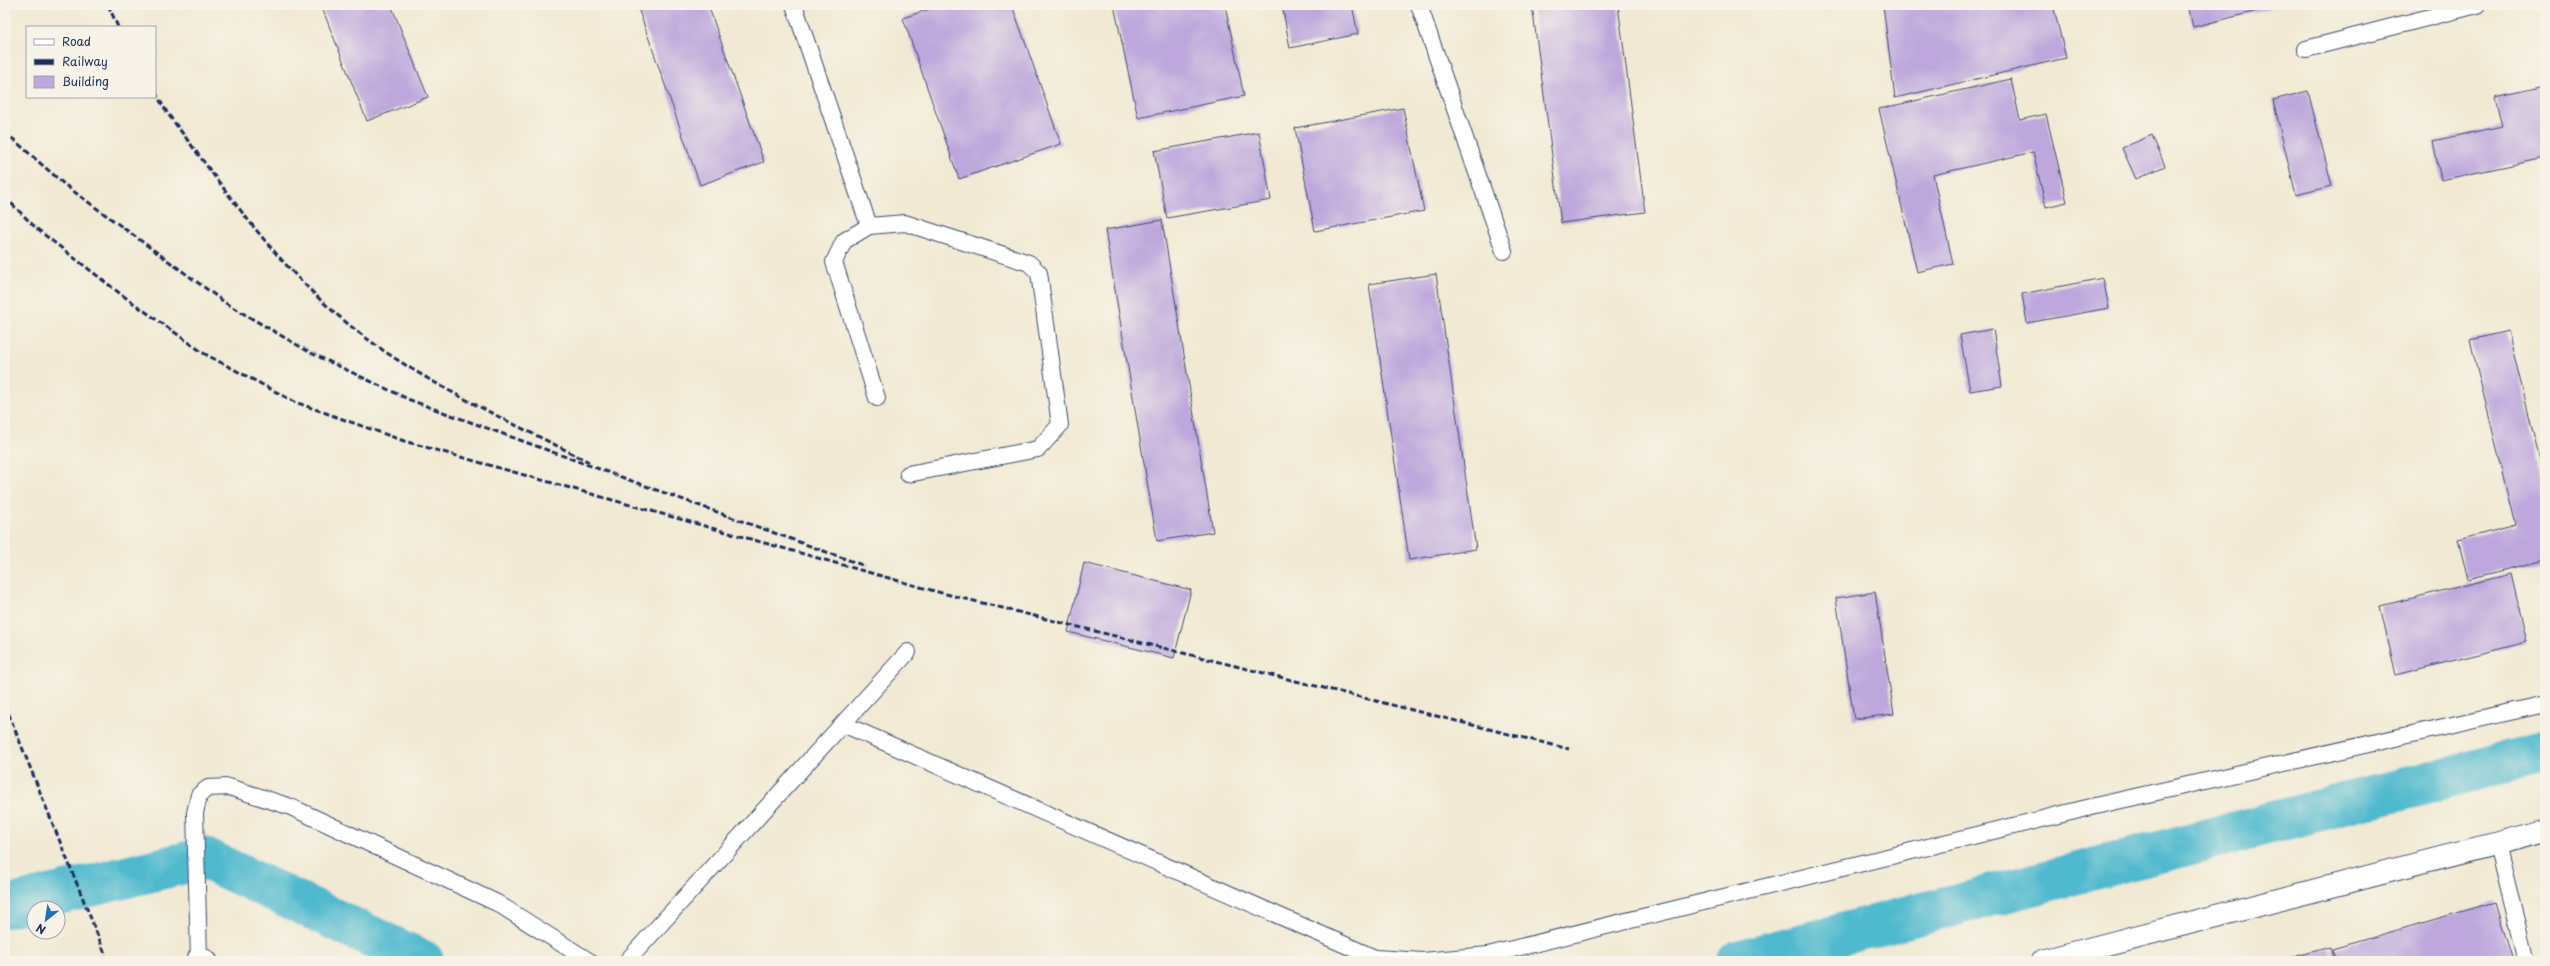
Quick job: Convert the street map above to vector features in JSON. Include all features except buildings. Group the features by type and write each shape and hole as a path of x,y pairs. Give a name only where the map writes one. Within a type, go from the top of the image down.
{"street":[{"path":"2049,960 2545,831"}],"lane":[{"path":"794,5 869,226"},
{"path":"1419,5 1504,251"},
{"path":"2306,49 2477,5"},
{"path":"877,398 834,262 844,241 869,226 905,222 1028,262 1039,273 1060,425 1038,449 908,474"},
{"path":"627,961 908,652"},
{"path":"843,724 1375,958 1423,961 1488,955 2087,808 2545,704"},
{"path":"201,956 195,812 199,795 208,788 229,787 291,807 497,903 589,961"},
{"path":"2497,844 2526,961"}],"waterway":[{"path":"1738,961 2545,752"},
{"path":"5,907 204,858 423,961"}],"railway":[{"path":"108,5 118,26"},
{"path":"156,94 168,114 270,247 292,272 341,318 369,340 429,379 460,397 589,462"},
{"path":"5,132 65,185 227,304 311,353 410,400 865,566"},
{"path":"5,197 37,229 122,295 205,354 295,402 404,441 938,592 1569,749"},
{"path":"5,705 108,961"}]}
